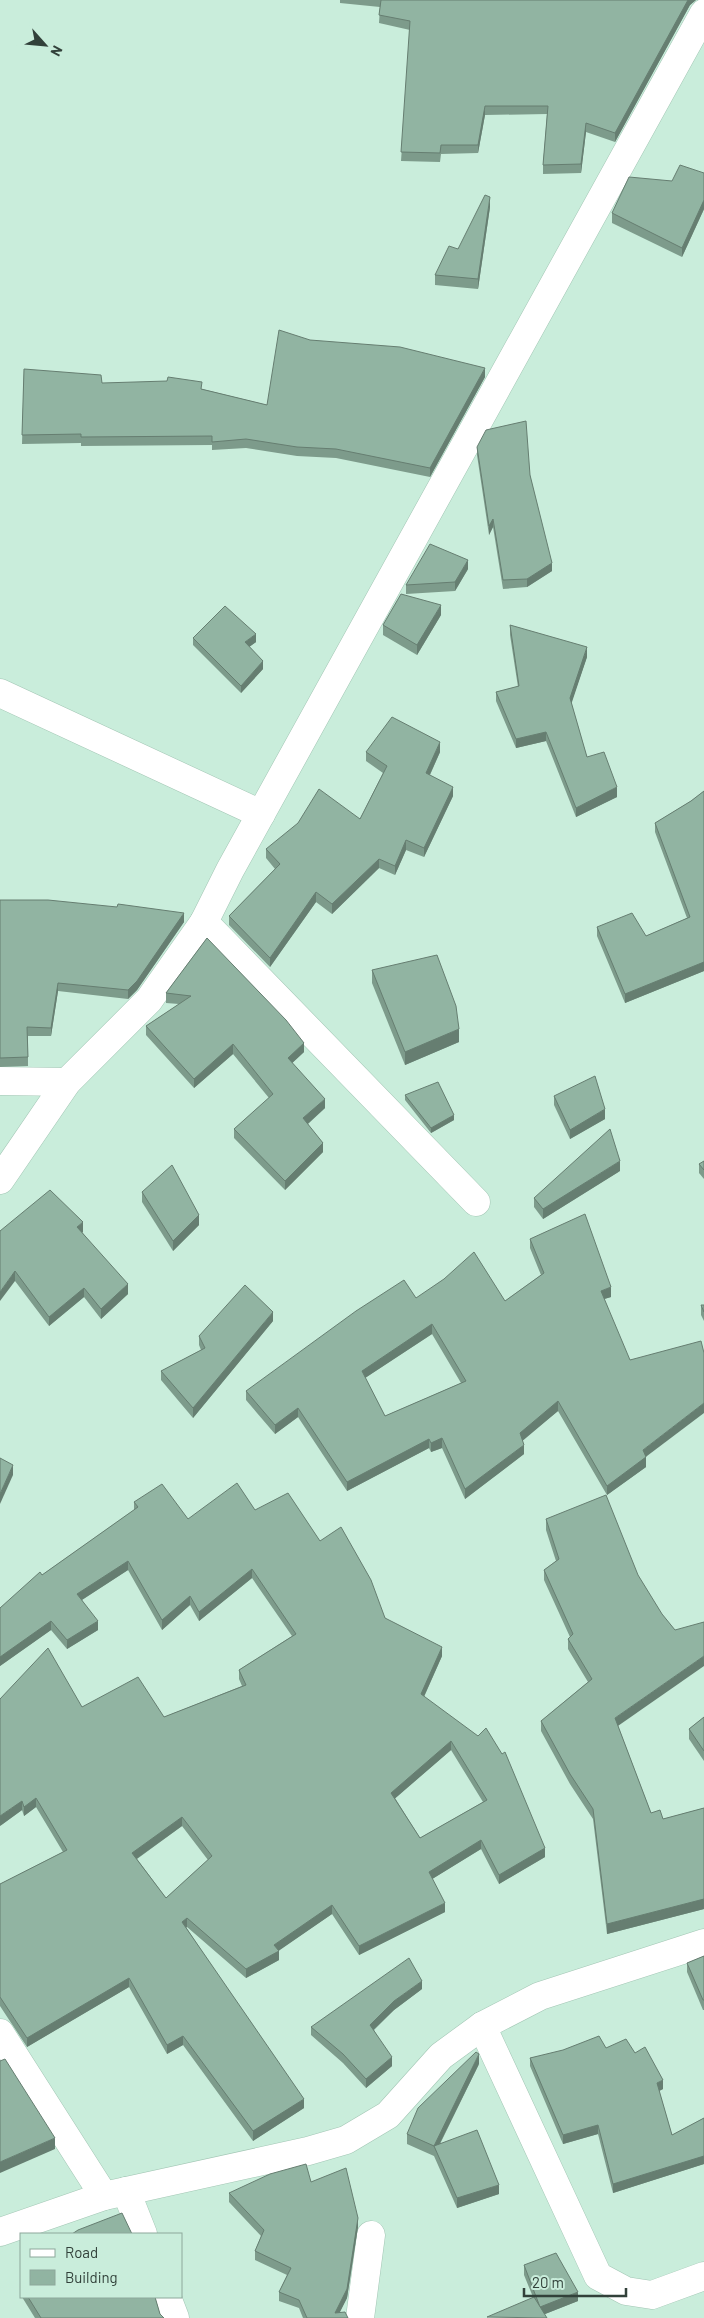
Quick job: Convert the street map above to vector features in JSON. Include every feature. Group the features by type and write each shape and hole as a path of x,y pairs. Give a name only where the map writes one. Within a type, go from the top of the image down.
{"street":[{"path":"0,1180 68,1082 149,1000 204,922 261,814 704,14"},
{"path":"0,694 261,814"},
{"path":"204,922 476,1202"},
{"path":"0,1082 68,1082"},
{"path":"0,2232 115,2194 308,2151 346,2140 388,2115 441,2056 482,2026 540,1996 704,1943"},
{"path":"482,2026 598,2276 626,2291 652,2294 704,2276"},
{"path":"0,2033 141,2233"},
{"path":"360,2318 371,2236"},
{"path":"167,2298 175,2318"}],"building":[{"path":"381,0 688,0 615,133 586,123 581,164 543,165 548,106 485,106 478,145 441,145 440,153 401,152 410,21 379,15"},
{"path":"680,165 704,173 704,200 682,248 612,213 629,177 672,181"},
{"path":"485,195 490,197 478,279 435,275 449,246 458,249"},
{"path":"279,330 310,340 400,347 485,368 430,468 336,449 297,447 246,439 212,442 212,436 81,437 81,434 22,435 24,369 101,375 102,383 167,381 168,377 202,382 201,389 267,405"},
{"path":"526,421 530,475 552,563 527,579 503,580 493,519 489,526 477,447 486,430"},
{"path":"430,544 468,560 455,582 406,585"},
{"path":"401,594 441,605 417,645 383,625"},
{"path":"225,606 256,634 245,642 263,661 241,686 193,638"},
{"path":"510,625 587,647 570,698 587,757 604,752 617,787 576,808 546,732 516,739 496,692 519,686"},
{"path":"392,717 440,742 426,773 453,787 424,848 406,840 395,866 379,859 332,904 316,892 270,958 229,916 280,864 266,849 298,823 319,789 360,819 387,766 366,752"},
{"path":"704,791 704,962 625,994 597,927 632,913 646,936 690,917 655,823"},
{"path":"0,900 48,900 117,907 118,904 184,913 137,981 128,990 58,983 51,1028 27,1027 28,1057 0,1058"},
{"path":"207,938 286,1020 304,1043 288,1058 325,1099 303,1118 323,1143 285,1181 234,1129 273,1094 233,1044 194,1079 146,1026 191,996 166,993"},
{"path":"437,955 456,1006 459,1029 405,1052 372,970"},
{"path":"595,1076 605,1109 570,1130 554,1096"},
{"path":"438,1082 454,1115 431,1128 405,1095"},
{"path":"610,1129 620,1161 543,1209 534,1198"},
{"path":"704,1161 704,1170 699,1164"},
{"path":"172,1165 199,1215 173,1241 142,1192"},
{"path":"50,1190 83,1222 77,1227 128,1284 101,1309 84,1288 49,1317 15,1271 0,1292 0,1231"},
{"path":"585,1214 611,1287 601,1291 630,1360 701,1341 704,1353 704,1403 643,1450 646,1457 607,1486 558,1401 520,1433 524,1445 465,1489 442,1438 431,1443 429,1439 347,1482 298,1408 275,1425 246,1391 356,1311 404,1280 416,1298 444,1279 474,1252 505,1301 544,1273 530,1239","holes":["432,1324 466,1381 385,1416 362,1371"]},
{"path":"245,1285 273,1312 193,1408 161,1371 205,1348 199,1336"},
{"path":"0,1458 13,1465 0,1494"},
{"path":"237,1483 255,1510 288,1493 320,1541 341,1527 371,1580 385,1618 442,1647 421,1694 478,1736 486,1728 502,1754 505,1752 545,1848 499,1875 481,1840 429,1872 445,1903 359,1946 332,1905 274,1945 279,1951 246,1969 187,1918 182,1922 304,2099 253,2131 183,2036 167,2045 129,1978 27,2038 0,1997 0,1884 67,1850 36,1798 24,1807 22,1801 0,1816 0,1699 48,1648 82,1707 138,1677 164,1717 246,1685 239,1670 296,1634 252,1569 199,1612 190,1596 162,1620 128,1561 77,1594 98,1621 67,1640 51,1621 0,1657 0,1608 40,1572 42,1575 138,1507 134,1502 162,1484 188,1519","holes":["451,1741 487,1800 420,1838 391,1793","182,1817 212,1856 166,1898 132,1853"]},
{"path":"606,1495 638,1575 662,1614 675,1630 704,1622 704,1656 615,1718 651,1813 660,1810 663,1819 704,1808 704,1899 607,1924 593,1809 570,1774 541,1721 592,1679 568,1639 573,1634 544,1570 559,1559 546,1519"},
{"path":"704,1717 704,1751 689,1729"},
{"path":"704,1956 704,2000 703,2000 687,1963"},
{"path":"409,1958 422,1981 394,2001 370,2025 392,2057 366,2079 343,2054 311,2027"},
{"path":"599,2036 606,2048 626,2039 635,2053 645,2047 663,2080 657,2083 672,2135 704,2118 704,2156 613,2184 598,2125 563,2135 530,2058 563,2050"},
{"path":"476,2052 479,2054 434,2146 407,2134 418,2108"},
{"path":"5,2059 55,2138 0,2162 0,2061"},
{"path":"477,2130 499,2185 457,2198 434,2146"},
{"path":"306,2164 311,2182 346,2168 358,2218 347,2289 335,2313 345,2312 348,2318 307,2318 299,2300 279,2292 291,2268 255,2251 264,2230 229,2193 270,2174"},
{"path":"122,2213 132,2233 74,2233"},
{"path":"556,2253 578,2292 540,2307 524,2265"},
{"path":"534,2297 547,2318 487,2317"},
{"path":"29,2298 155,2298 160,2314 164,2318 41,2318"}]}
